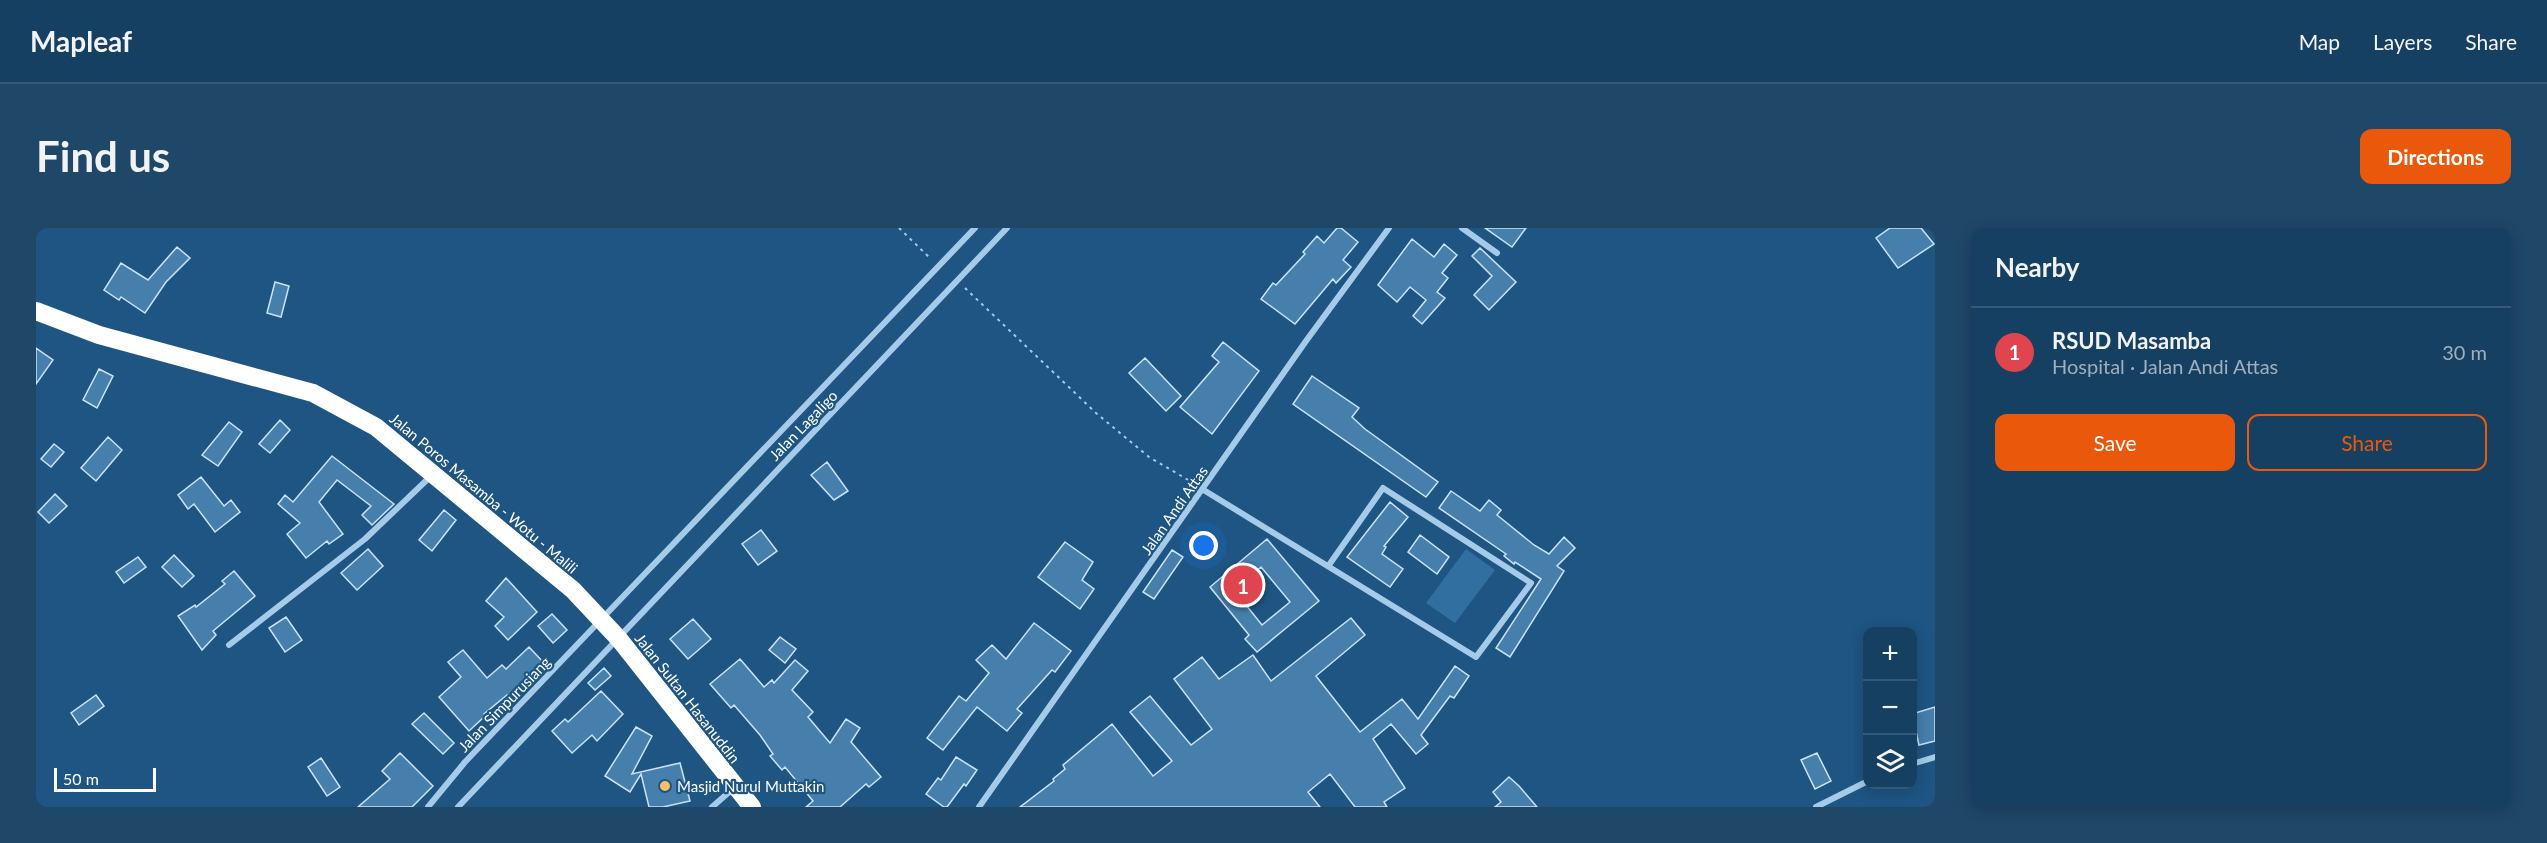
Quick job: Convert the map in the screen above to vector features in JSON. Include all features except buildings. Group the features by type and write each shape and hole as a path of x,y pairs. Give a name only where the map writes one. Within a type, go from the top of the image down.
{"highway":[{"name":"Jalan Poros Masamba - Wotu - Malili","path":"36,311 99,335 313,393 376,427 573,590 619,639"},
{"name":"Jalan Sultan Hasanuddin","path":"619,639 752,807"}],"street":[{"name":"Jalan Lagaligo","path":"601,620 975,228"},
{"name":"Jalan Lagaligo","path":"619,639 1007,228"},
{"name":"Jalan Andi Attas","path":"979,807 1389,228"},
{"path":"1461,228 1497,253"},
{"path":"229,645 365,539 434,473"},
{"path":"1202,489 1476,657 1531,584 1383,488 1329,565"},
{"name":"Jalan Simpurusiang","path":"428,807 465,762 601,620"},
{"path":"458,807 556,700 619,639"},
{"path":"1917,762 1935,757"},
{"path":"1817,807 1863,784"},
{"path":"712,807 736,787"}],"path":[{"path":"899,228 938,266"},
{"path":"957,281 1096,413 1149,457 1202,489"}],"shaded area":[{"path":"1466,549 1495,570 1455,623 1426,603"}],"place":[{"name":"RSUD Masamba","path":"1243,585"},
{"name":"Masjid Nurul Muttakin","path":"665,786"}]}
